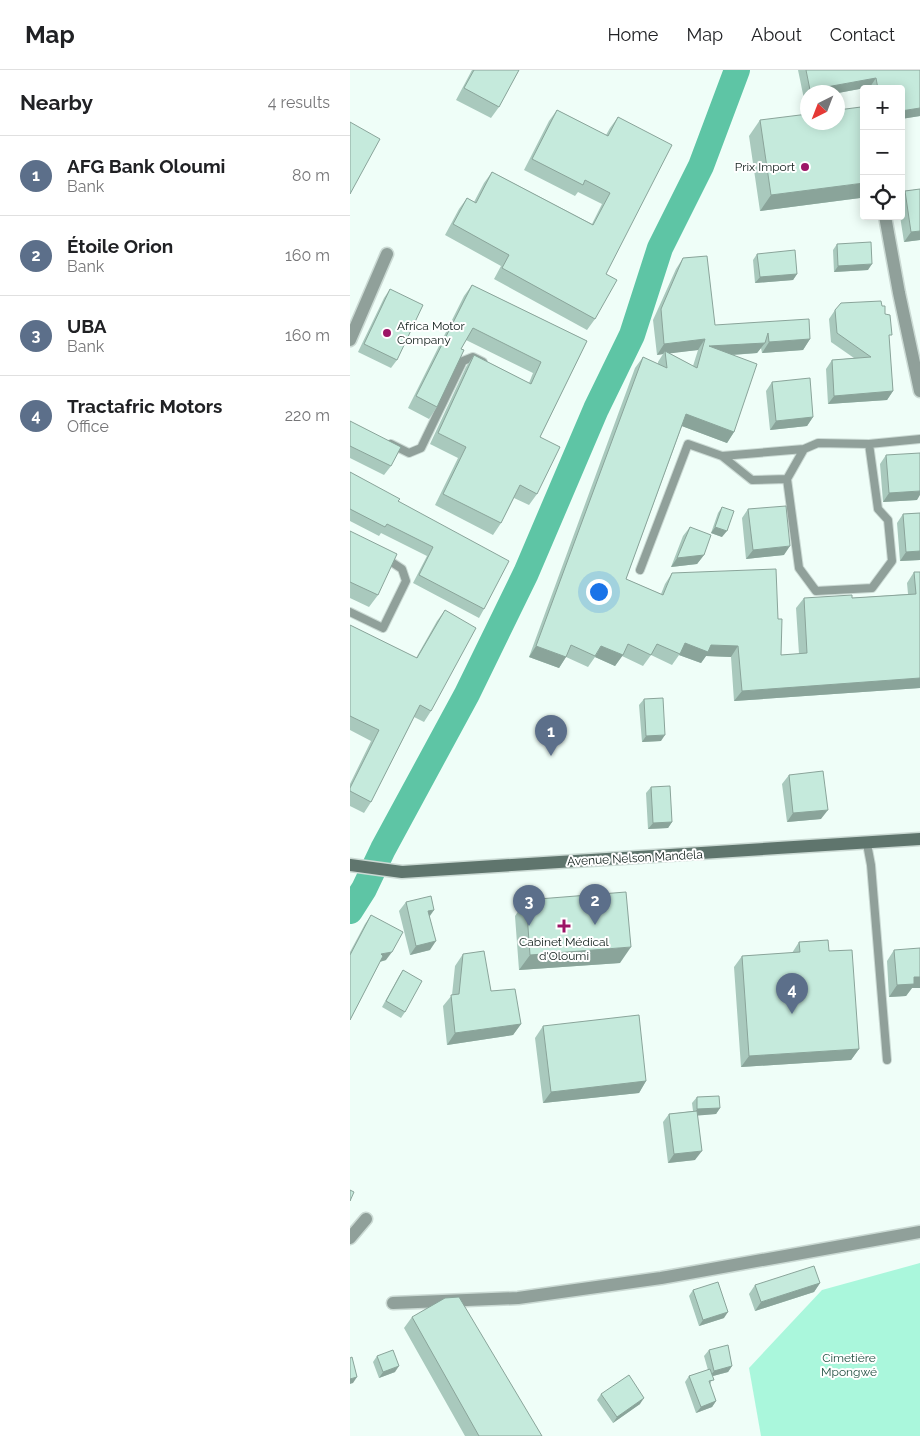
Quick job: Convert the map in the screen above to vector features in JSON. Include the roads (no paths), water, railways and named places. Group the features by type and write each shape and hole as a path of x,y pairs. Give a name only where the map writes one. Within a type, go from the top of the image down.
{"main road":[{"name":"Avenue Nelson Mandela","path":"350,865 402,872 920,840"}],"street":[{"path":"886,220 920,391"},
{"path":"351,337 387,254"},
{"path":"350,317 351,337"},
{"path":"350,1238 366,1219"},
{"path":"393,1303 518,1298 661,1278 920,1232"}],"lane":[{"path":"384,441 409,453 421,448 463,361 473,357 489,365"},
{"path":"722,456 804,449 818,443 869,444 920,439"},
{"path":"640,570 688,444 722,456 752,480 787,479"},
{"path":"804,449 787,479 799,568 816,591 872,588 892,561 888,520 878,509 869,444"},
{"path":"350,612 382,628 406,581 402,569 374,552"},
{"path":"867,844 871,865 887,1060"}],"waterway":[{"path":"350,911 364,889 383,849 467,694 526,573 596,409 632,335 660,248 701,166 737,70"}],"place":[{"name":"Prix Import","path":"805,167"},
{"name":"Africa Motor Company","path":"387,333"},
{"name":"AFG Bank Oloumi","path":"551,756"},
{"name":"Étoile Orion","path":"595,925"},
{"name":"UBA","path":"529,926"},
{"name":"Cabinet Médical d'Oloumi","path":"564,926"},
{"name":"Tractafric Motors","path":"792,1014"}],"park label":[{"name":"Cimetière Mpongwé","path":"849,1365"}]}
